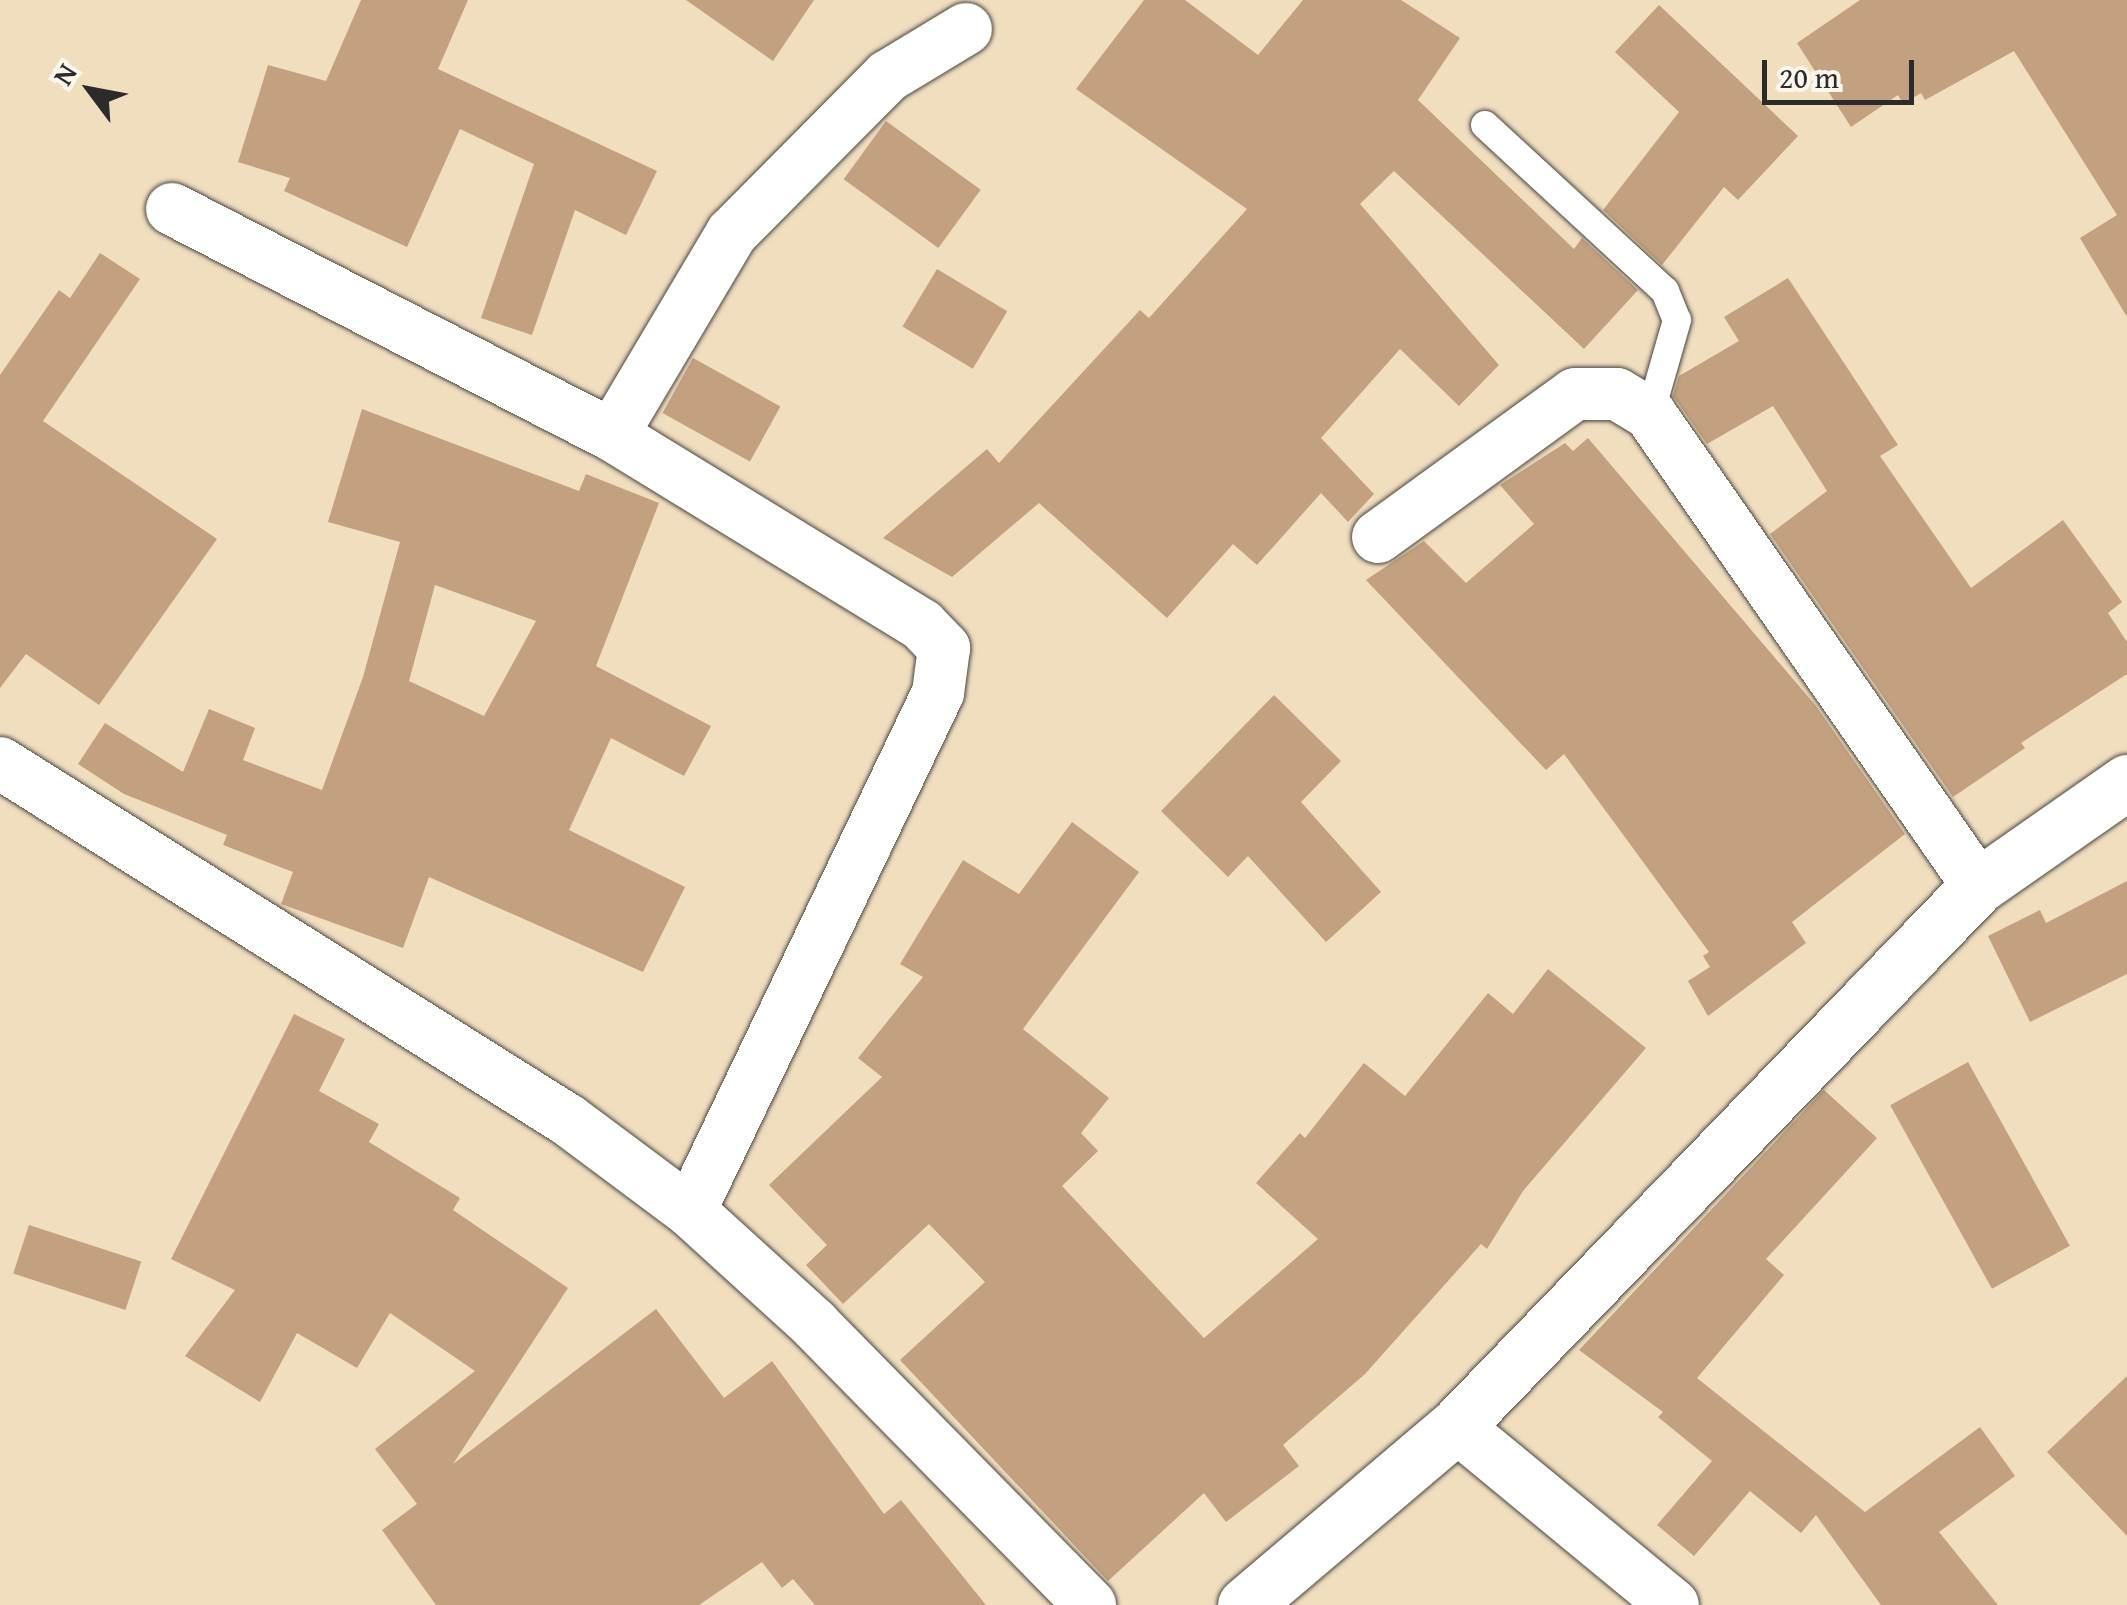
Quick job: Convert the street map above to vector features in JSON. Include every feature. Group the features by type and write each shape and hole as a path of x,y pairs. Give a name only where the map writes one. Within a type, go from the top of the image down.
{"street":[{"path":"612,435 732,233 888,76 966,30"},
{"path":"172,209 612,435 922,625 944,648 938,692 690,1211"},
{"path":"1378,537 1575,394 1617,394 1650,414 1978,886"},
{"path":"0,763 568,1120 690,1211 814,1324 1090,1605"},
{"path":"1245,1605 1456,1426 1978,886 2127,782"},
{"path":"1456,1426 1673,1605"}],"lane":[{"path":"1485,125 1664,292 1676,320 1650,414"}],"building":[{"path":"361,0 468,0 438,69 657,171 626,235 575,210 532,335 481,318 534,164 460,129 407,247 284,191 290,178 238,162 268,65 326,81"},
{"path":"686,0 814,0 773,61"},
{"path":"1144,0 1185,0 1258,55 1303,0 1401,0 1460,38 1418,100 1574,249 1582,238 1638,290 1584,349 1394,171 1360,204 1499,365 1459,406 1400,349 1321,438 1374,494 1348,522 1321,493 1257,565 1233,544 1167,618 1039,503 952,577 883,538 987,449 999,463 1140,310 1149,318 1247,209 1076,89"},
{"path":"1860,0 2127,0 2127,317 2080,238 2117,215 2014,51 1925,100 1921,93 1903,104 1898,95 1851,127 1797,43"},
{"path":"1659,5 1798,136 1738,200 1724,187 1662,265 1603,210 1679,112 1615,52"},
{"path":"886,121 981,190 938,248 844,179"},
{"path":"100,253 140,279 43,421 217,539 99,705 26,654 0,688 0,375 59,290 70,298"},
{"path":"937,269 1007,311 973,369 902,326"},
{"path":"1788,278 1898,445 1880,456 1971,588 2063,520 2122,602 2108,613 2127,642 2127,674 2021,743 2025,748 1953,797 1770,534 1827,491 1773,406 1707,444 1673,396 1679,376 1739,341 1724,317"},
{"path":"693,358 780,406 750,462 662,413"},
{"path":"362,409 579,491 586,474 659,503 596,666 711,726 684,776 611,738 569,830 685,887 643,972 429,877 403,948 281,904 293,872 223,845 227,835 124,794 78,764 105,723 183,772 209,709 255,728 243,760 322,790 363,677 400,542 328,522","holes":["435,585 536,621 484,716 409,681"]},
{"path":"1588,438 1816,706 1905,834 1792,922 1806,943 1708,1016 1688,981 1710,967 1703,956 1709,952 1564,754 1546,770 1366,580 1424,541 1466,583 1534,524 1500,485 1565,443 1573,451"},
{"path":"1274,695 1341,761 1301,802 1381,892 1326,942 1248,856 1228,877 1161,811"},
{"path":"1072,822 1139,872 1023,1029 1109,1098 1081,1133 1098,1151 1062,1186 1204,1338 1318,1239 1256,1183 1300,1133 1305,1138 1364,1063 1405,1096 1488,993 1513,1014 1548,969 1646,1048 1523,1191 1487,1249 1481,1244 1365,1374 1283,1445 1299,1466 1226,1522 1204,1493 1108,1581 900,1360 985,1282 929,1224 843,1304 806,1265 827,1245 769,1185 882,1077 858,1058 923,977 900,964 963,860 1019,894"},
{"path":"2127,881 2127,974 2030,1022 1988,936 2040,910 2046,923"},
{"path":"294,1014 345,1039 319,1091 379,1124 369,1142 460,1198 453,1210 568,1288 453,1464 656,1309 724,1398 772,1361 884,1514 901,1500 986,1605 815,1605 793,1579 782,1588 762,1562 699,1605 436,1605 382,1530 417,1504 375,1449 475,1371 390,1313 357,1368 297,1333 260,1402 185,1356 235,1290 171,1259"},
{"path":"1968,1062 2070,1246 1992,1289 1890,1105"},
{"path":"1824,1090 1877,1138 1766,1259 1784,1275 1697,1378 1865,1512 1980,1427 2015,1476 1939,1532 1998,1605 1881,1605 1816,1515 1801,1533 1750,1491 1694,1556 1657,1525 1712,1461 1658,1417 1663,1412 1579,1350"},
{"path":"29,1225 141,1261 125,1310 13,1274"},
{"path":"2127,1376 2127,1536 2047,1452"}]}
